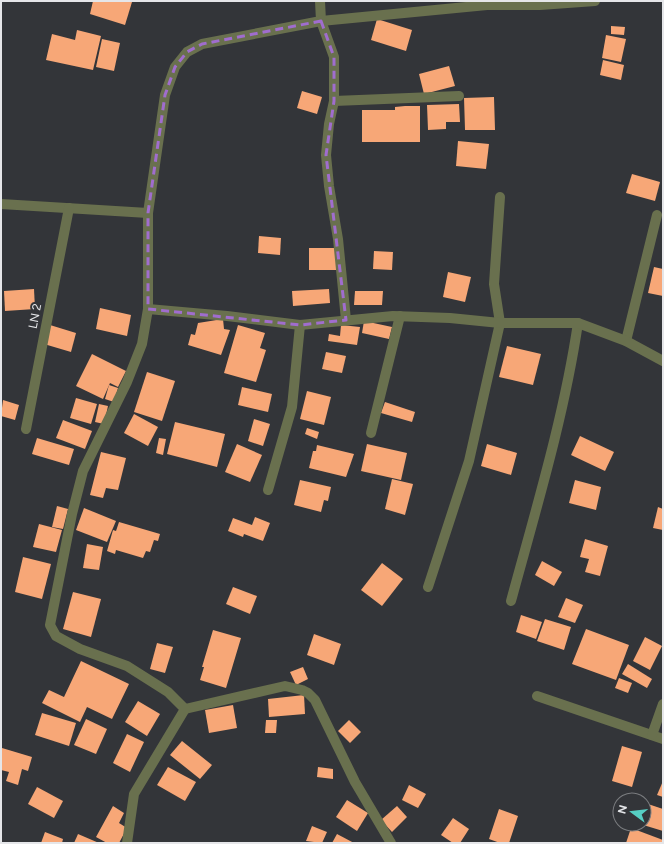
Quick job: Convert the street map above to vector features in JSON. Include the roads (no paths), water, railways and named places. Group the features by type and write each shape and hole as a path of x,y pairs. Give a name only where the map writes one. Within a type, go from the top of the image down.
{"street":[{"path":"320,1 322,21 334,58 334,101 328,124 326,155 329,186 338,239 346,320"},
{"path":"185,709 168,692 127,666 80,649 56,636 50,625 72,514 83,471 128,382 142,344 148,309 148,213 165,96 175,67 187,52 202,44 322,21 487,5 540,5 595,1"},
{"path":"334,101 459,96"},
{"path":"428,587 469,461 500,323 494,284 500,197"},
{"path":"1,204 148,213"},
{"name":"LN 2","path":"26,429 69,208"},
{"path":"626,341 657,215"},
{"path":"148,309 227,316 300,326 346,320 400,316 450,318 500,323 578,323 626,341 663,361"},
{"path":"371,433 400,316"},
{"path":"511,601 558,427 570,374 578,323"},
{"path":"268,490 292,407 300,326"},
{"path":"127,843 134,794 185,709 285,686 294,687 308,693 321,711 355,782 391,843"},
{"path":"537,696 663,739"},
{"path":"652,735 663,704"}]}
